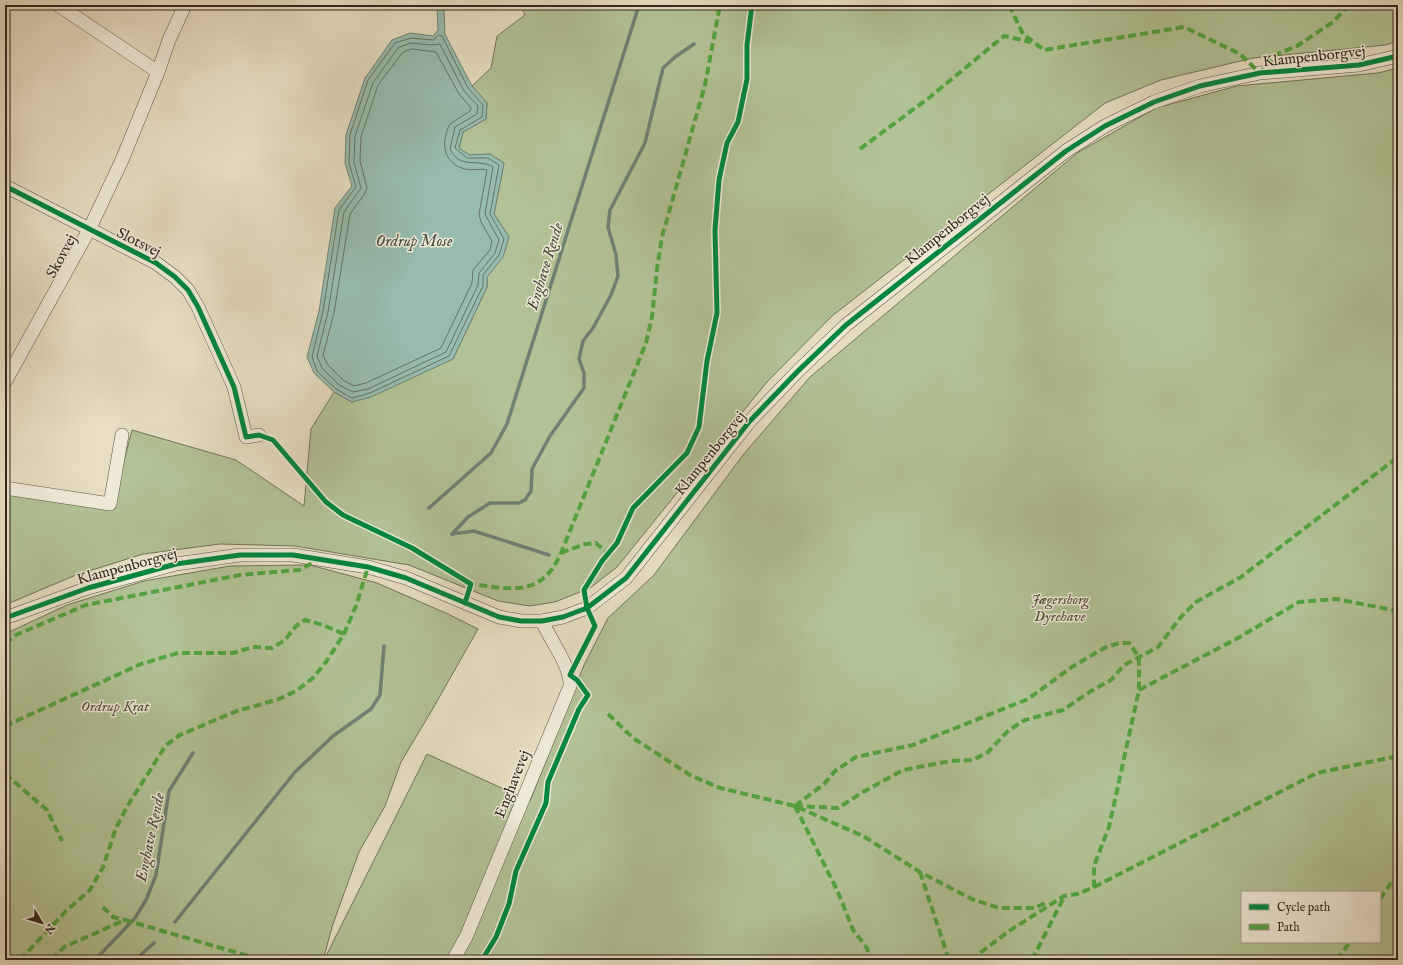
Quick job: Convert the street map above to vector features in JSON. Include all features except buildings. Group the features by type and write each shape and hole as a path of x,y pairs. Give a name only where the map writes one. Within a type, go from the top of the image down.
{"street":[{"path":"58,5 158,72"},
{"name":"Skovvej","path":"5,382 89,230 122,160 158,72 168,40 185,5"},
{"name":"Klampenborgvej","path":"5,618 88,588 176,564 240,555 293,555 368,567 406,578 499,617 521,621 542,621 563,617 587,608 626,578 750,422 798,371 846,325 1066,151 1105,126 1154,102 1200,86 1260,73 1359,65 1398,56"},
{"name":"Slotsvej","path":"5,186 156,263 176,277 188,290 198,307 234,387 246,438 259,435"},
{"path":"5,488 110,504 122,435"},
{"name":"Klampenborgvej","path":"5,624 39,606"},
{"name":"Enghavevej","path":"453,960 466,937 481,903 570,686 570,676 542,621"}],"green space":[{"path":"520,5 1398,5 1398,41 1386,45 1253,58 1161,80 1105,103 832,316 767,382 617,567 590,588 555,602 530,606 498,601 409,565 295,546 220,544 143,554 76,575 5,605 5,491 112,508 132,430 236,460 304,506 311,429 334,392 352,402 453,359 487,287 487,277 509,237 494,214 504,163 490,154 469,155 459,148 463,132 486,119 487,103 472,86 491,68 497,36 525,15"},
{"name":"Jægersborg Dyrehave","path":"1398,68 1398,960 324,960 427,754 530,801 584,665 608,618 654,575 743,455 810,377 1077,153 1156,108 1237,86 1378,73"},
{"name":"Ordrup Krat","path":"310,565 377,583 448,614 478,629 401,762 385,806 359,852 333,924 323,960 5,960 5,634 67,605 144,581 230,566"}],"water":[{"name":"Ordrup Mose","path":"437,5 450,5 444,9 445,34 472,86 487,103 486,119 463,132 459,148 469,155 490,154 504,163 494,214 509,237 503,257 487,277 487,287 453,359 371,397 352,402 334,392 314,373 307,357 319,311 335,208 352,186 345,163 346,135 365,78 392,40 410,33 433,36 438,30"}],"waterway":[{"name":"Enghave Rende","path":"429,508 491,453 507,424 639,5"},
{"path":"452,534 468,517 490,503 519,503 525,500 531,491 532,469 550,436 584,388 584,373 579,359 583,341 593,328 611,295 618,276 616,255 608,227 610,210 645,143 663,68 675,57 694,44"},
{"path":"452,534 474,531 549,555"},
{"path":"175,922 295,772 333,736 371,709 380,695 384,646"},
{"name":"Enghave Rende","path":"95,960 135,918 146,900 156,875 169,791 193,753"},
{"path":"135,960 154,943"}],"marked path":[{"path":"468,582 471,584 500,588 524,587 535,584 544,578 553,567 561,553 646,343 652,317 662,237 705,85 720,5"},
{"path":"1009,5 1023,34 1044,50 1184,27 1240,54 1260,73 1277,54 1297,46 1333,22 1349,5"},
{"path":"860,149 930,97 1004,36 1031,42"},
{"path":"795,806 838,808 903,770 951,761 973,760 988,752 1009,730 1025,720 1063,710 1091,691 1111,680 1124,665 1158,647 1181,617 1196,602 1241,577 1398,457"},
{"path":"561,553 585,544 596,543 608,554"},
{"path":"5,643 16,635 86,605 240,575 299,570 318,560"},
{"path":"20,960 66,911 90,890 103,867 116,828 128,805 166,745 180,735 234,712 279,699 296,691 313,678 326,662 344,634 356,606 368,567"},
{"path":"1139,690 1238,638 1299,602 1336,599 1398,611"},
{"path":"5,726 141,664 178,653 233,653 253,647 272,648 285,640 296,626 305,620 323,625 344,634"},
{"path":"795,806 824,784 835,771 856,757 913,745 1028,699 1072,667 1104,648 1119,643 1129,643 1139,657 1139,690 1109,827 1094,866 1094,887 1077,894 1064,896 1009,931 971,960"},
{"path":"608,714 633,738 690,775 720,788 795,806 863,836 920,872 972,899 999,908 1034,908 1048,902"},
{"path":"1094,887 1317,773 1398,756"},
{"path":"5,774 47,810 62,841"},
{"path":"795,806 838,892 853,930 867,948 870,960"},
{"path":"920,872 949,960"},
{"path":"1381,898 1398,873"},
{"path":"1032,960 1064,897"},
{"path":"103,907 113,917 125,920"},
{"path":"52,960 64,947 125,920 262,960"},
{"path":"1337,960 1349,943"}],"cycle path":[{"path":"482,960 496,937 509,904 516,871 546,803 548,782 579,709 588,695 577,680 570,675 595,626 587,608 584,590 602,561 617,543 633,508 687,453 699,427 707,361 717,313 715,230 719,180 727,143 738,122 747,79 747,45 752,5"},
{"path":"5,618 88,588 176,564 240,555 293,555 368,567 406,578 499,617 521,621 542,621 563,617 587,608 626,578 749,422 798,371 846,325 1066,151 1105,126 1154,102 1200,86 1260,73 1359,65 1398,56"},
{"path":"5,186 156,263 175,277 188,290 198,307 234,387 246,437 259,435 273,440 326,502 343,515 412,548 471,584 465,603"}]}
